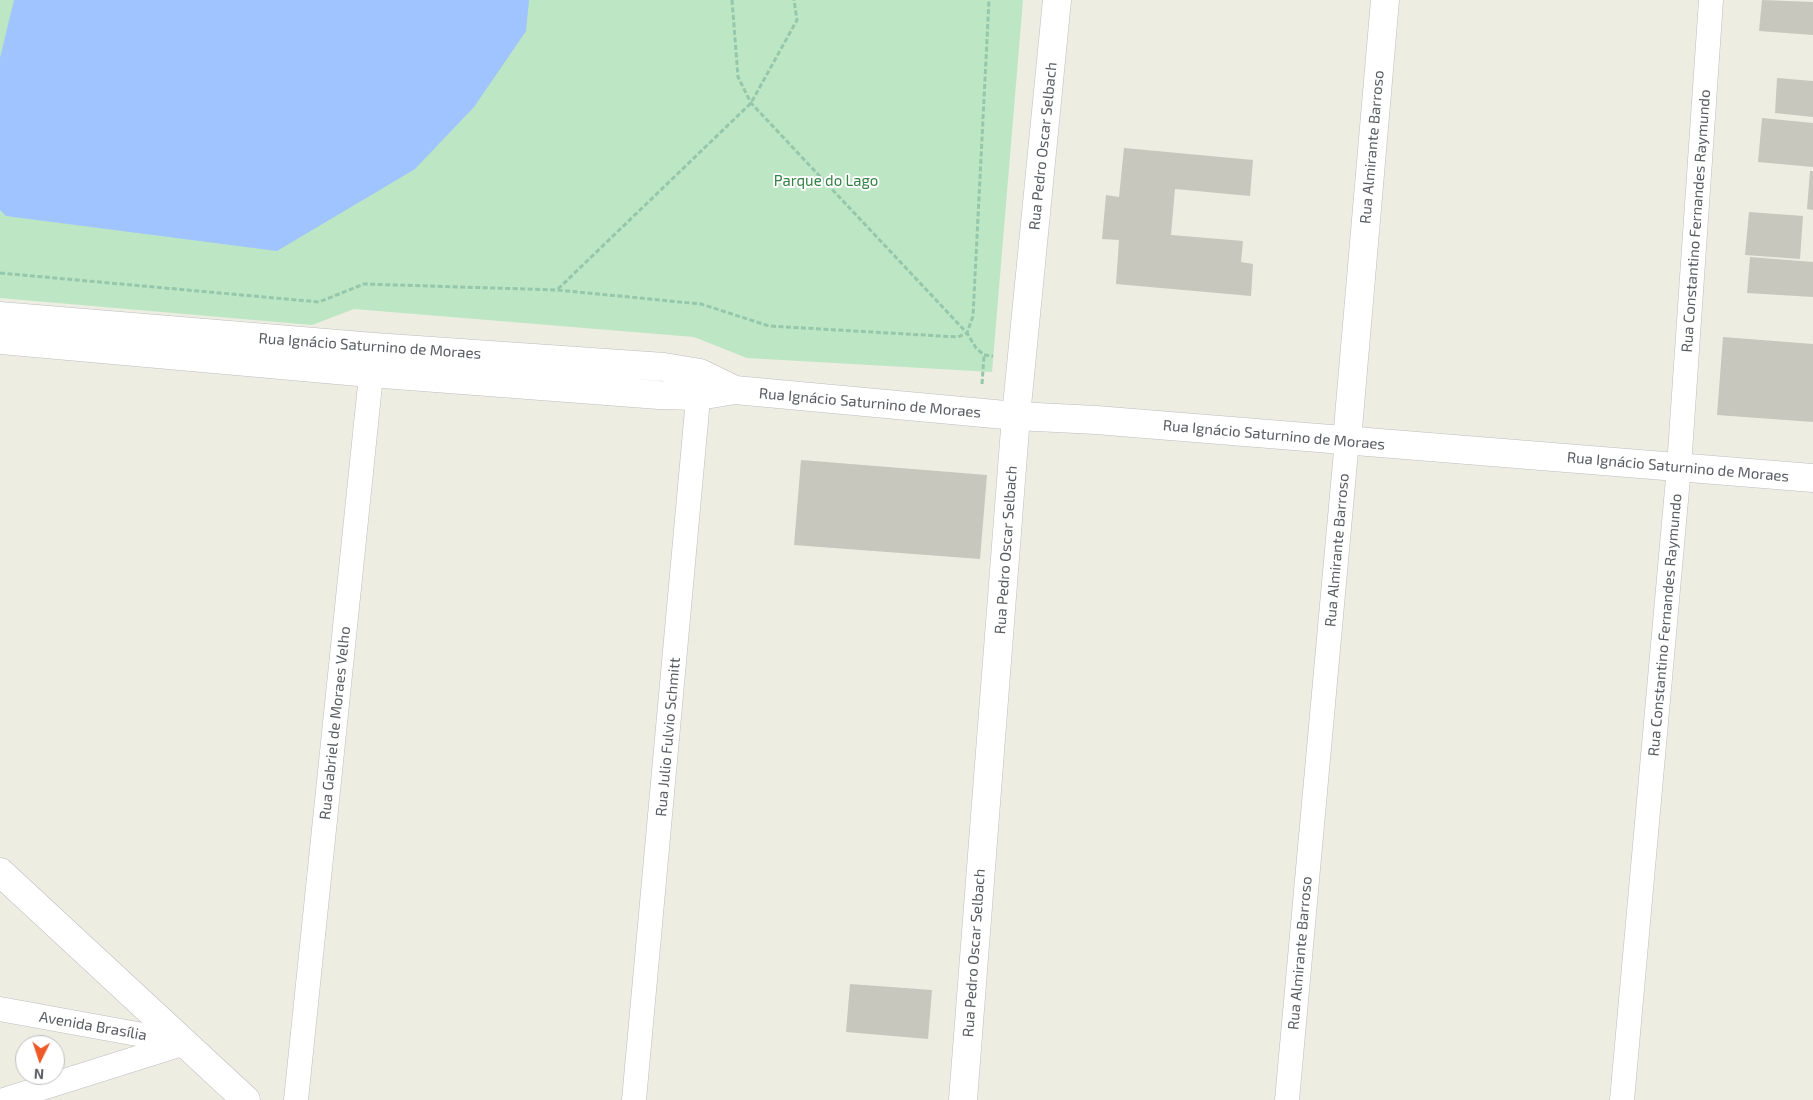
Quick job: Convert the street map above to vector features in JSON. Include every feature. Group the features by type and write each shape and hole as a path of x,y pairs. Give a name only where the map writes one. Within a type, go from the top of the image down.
{"street":[{"name":"Rua Pedro Oscar Selbach","path":"963,1100 1016,416 1057,0"},
{"name":"Rua Almirante Barroso","path":"1287,1100 1385,0"},
{"name":"Rua Constantino Fernandes Raymundo","path":"1622,1100 1679,467 1711,0"},
{"name":"Rua Ignácio Saturnino de Moraes","path":"0,316 204,346"},
{"name":"Rua Ignácio Saturnino de Moraes","path":"0,340 204,346 372,360 505,384 659,395 700,385"},
{"name":"Rua Ignácio Saturnino de Moraes","path":"372,360 508,356 664,367 700,385 735,390 1016,416 1096,420 1813,478"},
{"path":"505,384 508,356"},
{"name":"Rua Gabriel de Moraes Velho","path":"296,1100 372,360"},
{"name":"Rua Julio Fulvio Schmitt","path":"634,1100 700,385"},
{"path":"0,872 246,1100"},
{"name":"Avenida Brasília","path":"0,1009 185,1043"},
{"path":"4,1100 185,1043"}],"path":[{"path":"732,0 738,78 751,103 968,333"},
{"path":"557,290 751,103 797,20 794,0"},
{"path":"968,333 973,316 990,0"},
{"path":"0,273 318,302 364,284 557,290 701,304 769,326 958,337 968,333"}],"green space":[{"name":"Parque do Lago","path":"0,0 1023,0 992,372 747,358 694,337 354,309 312,325 0,298"}],"water":[{"path":"14,0 529,0 526,31 474,107 415,169 277,251 6,216 0,210 0,58"}],"building":[{"path":"1762,0 1813,2 1813,35 1759,31"},
{"path":"1777,78 1813,81 1813,117 1775,113"},
{"path":"1762,118 1813,123 1813,167 1758,162"},
{"path":"1124,148 1253,160 1250,196 1175,189 1171,235 1243,241 1241,262 1253,264 1251,296 1116,284 1119,240 1102,239 1106,195 1119,197"},
{"path":"1810,171 1813,171 1813,210 1807,209"},
{"path":"1749,212 1803,216 1800,259 1745,255"},
{"path":"1750,257 1813,262 1813,297 1747,293"},
{"path":"1723,337 1813,344 1813,422 1717,415"},
{"path":"801,460 987,475 980,559 794,545"},
{"path":"850,984 932,990 928,1039 846,1032"}]}
